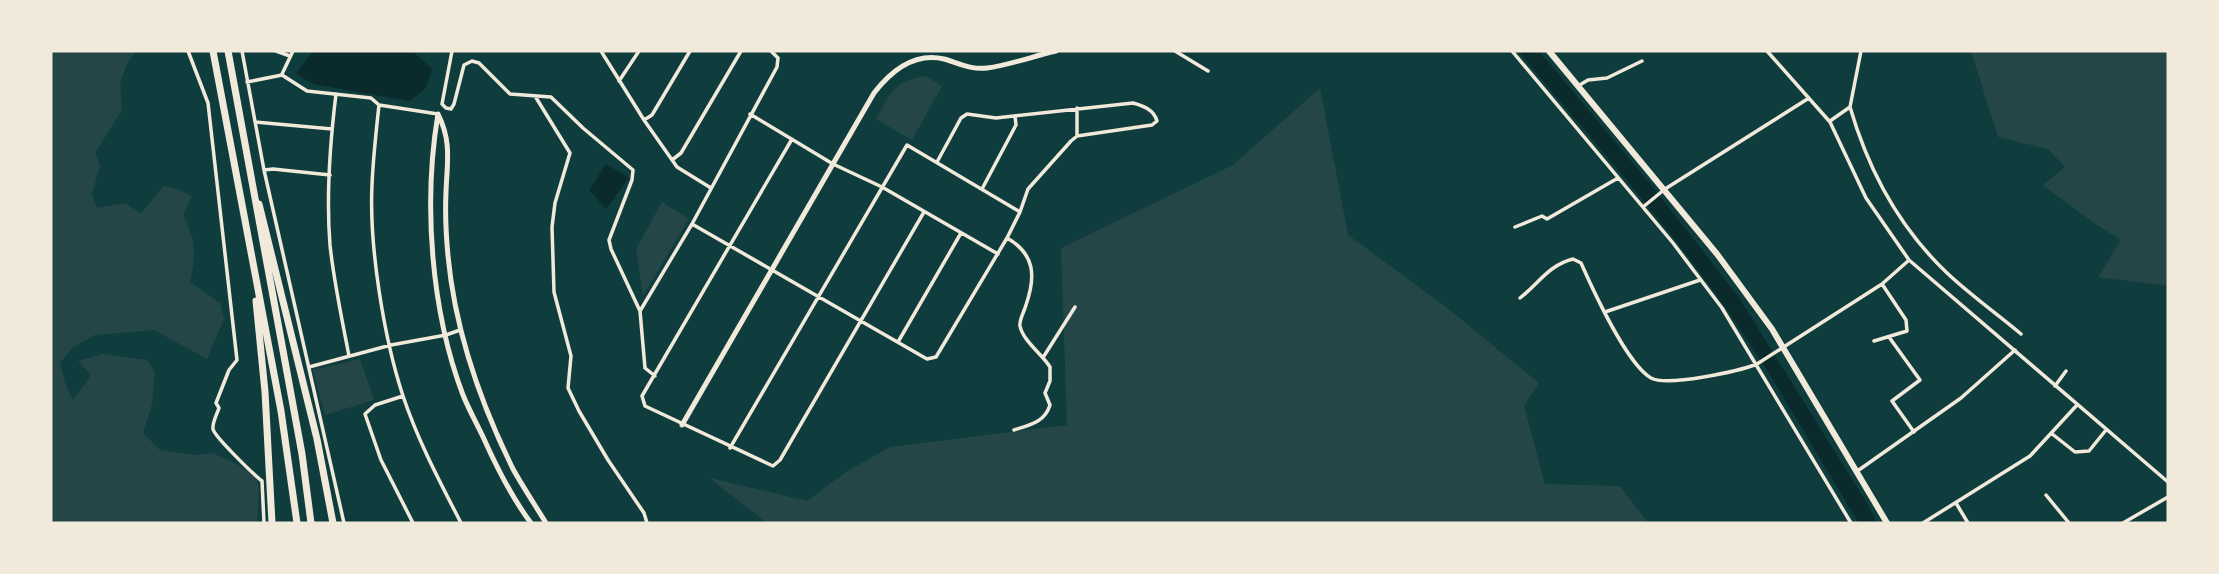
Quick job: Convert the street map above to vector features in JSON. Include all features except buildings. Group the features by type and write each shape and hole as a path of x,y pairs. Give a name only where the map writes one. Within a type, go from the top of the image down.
{"highway":[{"path":"213,51 281,411 297,523"},
{"path":"228,51 302,454 311,523"},
{"path":"1549,51 1662,192 1733,275 1772,329 1887,523"},
{"path":"244,146 317,439 333,523"},
{"path":"252,255 265,392 272,523"}],"street":[{"path":"188,51 208,103 237,360 229,370 216,403 219,408 212,427 215,435 236,454 240,463 262,481 264,523"},
{"path":"242,51 264,170 344,523"},
{"path":"276,51 292,53 282,75"},
{"path":"452,51 442,104 446,108 451,108 454,104 464,65 472,61 479,63 510,94 551,97 633,170 632,180 609,240 640,311 645,368 655,376"},
{"path":"601,51 677,167 711,188"},
{"path":"620,81 639,51"},
{"path":"644,120 652,115 690,51"},
{"path":"672,160 681,153 741,51"},
{"path":"640,311 692,224 777,67 778,58 771,51"},
{"path":"682,425 884,79 905,64 928,58 972,68 986,68 1056,51"},
{"path":"1175,51 1208,71"},
{"path":"1511,51 1644,206 1722,308 1759,363 1851,523"},
{"path":"1767,51 1830,121 1866,198 1909,260 2168,482"},
{"path":"1861,51 1850,107 1869,164 1891,202 1922,246 1948,274 2021,334"},
{"path":"1578,86 1588,80 1607,78 1642,61"},
{"path":"247,82 282,75 307,91 371,98 379,105 438,114"},
{"path":"337,94 331,129 330,243 349,356"},
{"path":"535,96 570,153 557,193 552,227 554,292 571,356 568,388 608,460 644,513 647,523"},
{"path":"1644,206 1809,98"},
{"path":"692,224 927,359 936,357 998,254 1020,212 1028,189 1077,136 1152,125 1157,121 1155,114 1133,103 996,118 967,114 961,118 937,162"},
{"path":"379,105 372,187 373,239 391,345 403,396 428,457 461,523"},
{"path":"1830,121 1850,107"},
{"path":"1077,108 1077,136"},
{"path":"438,114 449,150 446,194 448,255 460,330 469,362 498,435 514,470 546,523"},
{"path":"438,114 432,151 431,236 446,335 463,395 519,508 531,523"},
{"path":"750,114 833,164 882,187 998,254"},
{"path":"982,189 1016,125 1015,115"},
{"path":"255,122 331,129"},
{"path":"792,139 642,396 645,406 773,466 924,212"},
{"path":"730,448 907,145 1020,212"},
{"path":"432,151 449,150"},
{"path":"264,170 330,175"},
{"path":"1515,227 1542,216 1547,219 1618,178"},
{"path":"898,342 961,233"},
{"path":"1007,238 1021,246 1028,256 1033,277 1020,324 1023,334 1044,356 1050,367 1050,381 1045,393 1050,405 1048,414 1037,423 1014,430"},
{"path":"1520,298 1540,282 1544,273 1559,263 1573,259 1581,263 1626,352 1651,378 1665,382 1741,371 1759,363 1882,284 1909,260"},
{"path":"1605,312 1700,280"},
{"path":"1874,341 1907,331 1906,320 1882,284"},
{"path":"1044,356 1075,307"},
{"path":"309,367 460,330"},
{"path":"1889,337 1920,380 1892,401 1914,432"},
{"path":"1856,472 1961,398 2015,351"},
{"path":"2055,386 2066,372"},
{"path":"403,396 375,405 365,414 381,460 413,523"},
{"path":"1923,523 2030,456 2077,405"},
{"path":"2051,433 2075,452 2089,451 2106,430"},
{"path":"2046,495 2069,523"},
{"path":"2123,523 2168,497"},
{"path":"1956,503 1968,523"}],"shaded area":[{"path":"51,51 136,51 127,63 120,84 122,110 95,153 100,166 92,194 97,208 126,203 141,214 163,186 192,196 183,215 194,248 190,282 220,303 224,319 207,359 154,330 95,335 73,347 60,363 65,383 73,400 91,375 78,361 103,354 147,360 155,372 152,404 143,433 160,450 194,455 213,453 237,464 256,478 259,489 257,523 51,523"},
{"path":"313,51 412,51 432,69 426,88 410,101 313,84 296,74"},
{"path":"1518,51 1539,51 1656,191 1738,296 1877,523 1859,523 1767,370 1709,285 1629,183"},
{"path":"1971,51 2168,51 2168,286 2098,277 2121,240 2043,185 2065,167 2048,149 1998,137"},
{"path":"926,76 942,86 912,140 876,119 894,90 906,81"},
{"path":"1320,88 1348,235 1446,307 1539,383 1524,406 1545,484 1620,486 1648,523 767,523 710,478 807,501 846,472 890,447 1067,425 1061,248 1233,165"},
{"path":"606,164 629,178 606,209 589,190"},
{"path":"662,202 689,219 643,296 636,249"},
{"path":"360,359 374,400 325,415 313,370"}]}
